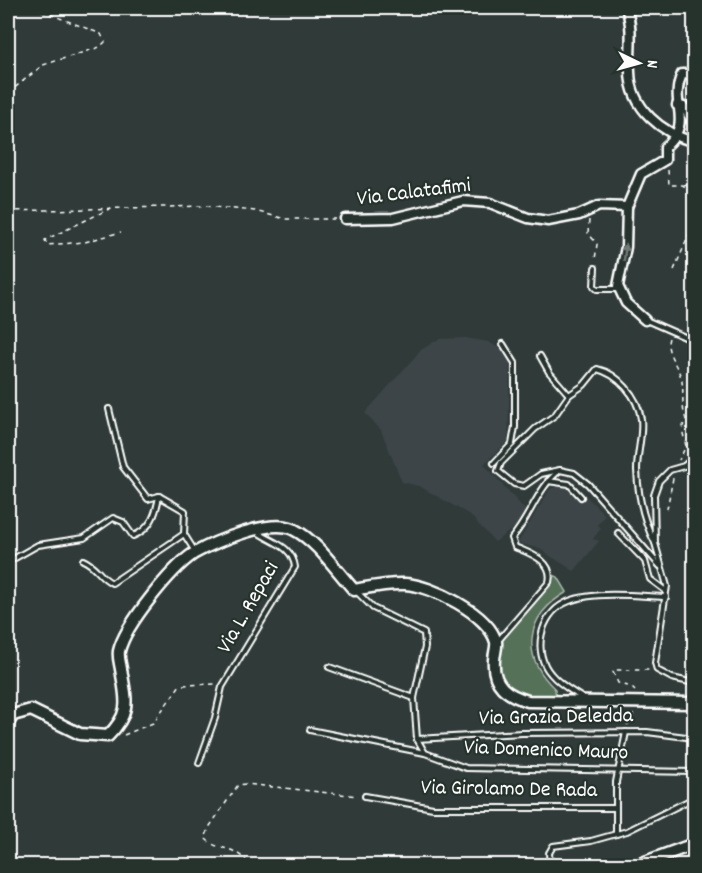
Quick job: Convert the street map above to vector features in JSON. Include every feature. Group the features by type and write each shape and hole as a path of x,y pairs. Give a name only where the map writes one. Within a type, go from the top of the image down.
{"street":[{"path":"626,8 632,41 632,90 653,121 676,137 694,142"},
{"path":"645,320 626,303 618,290 626,247 627,207 641,174 665,160 664,147 676,137 681,123 677,105 678,84 682,74 694,74"},
{"path":"677,105 684,107 694,124"},
{"name":"Via Calatafimi","path":"345,219 393,218 463,201 490,203 528,218 548,221 579,215 599,206 627,207"},
{"path":"8,723 13,715 31,710 80,734 108,736 122,722 126,709 118,653 126,632 148,600 195,554 252,529 269,526 292,528 309,540 354,590 406,584 436,591 483,621 496,642 493,663 496,681 509,695 528,700 694,703"},
{"path":"634,866 694,844"}],"lane":[{"path":"595,268 594,285 597,289 618,290"},
{"path":"645,320 694,341"},
{"path":"494,463 512,444 515,427 515,363 503,344"},
{"path":"540,356 549,372 569,395"},
{"path":"656,543 648,529 637,472 641,417 620,378 597,369 584,385 569,395 555,415 535,429 501,463 498,471 514,484 524,486 541,474 560,470 574,473 588,484 660,566"},
{"path":"109,409 123,467 148,499 159,496 185,511 184,534 195,554"},
{"path":"694,457 684,466 669,470 659,481 654,495 656,543 666,591 655,663 657,670 672,678 694,683"},
{"path":"496,642 549,582 551,573 546,565 515,547 512,542 547,480 560,470"},
{"path":"547,480 569,484 580,496"},
{"path":"8,562 38,545 84,538 113,518 123,522 134,536 144,532 155,516 159,496"},
{"name":"Via L. Repaci","path":"222,687 295,567 294,558 282,544 267,539 252,529"},
{"path":"618,533 645,561 650,579 666,591"},
{"path":"83,560 94,564 102,578 112,583 184,534"},
{"path":"354,590 373,608 424,633 423,663 414,698 417,739 425,753"},
{"path":"587,700 564,687 549,673 542,656 540,635 550,614 566,602 596,597 666,597"},
{"path":"329,668 414,698"},
{"path":"199,763 215,718 222,687"},
{"name":"Via Domenico Mauro","path":"310,730 425,753 466,768 694,772"},
{"path":"616,834 619,771 628,732"},
{"name":"Via Grazia Deledda","path":"417,739 522,733 628,732 694,738"},
{"name":"Via Girolamo De Rada","path":"365,796 433,808 616,808"},
{"path":"550,866 549,853 553,846 616,834 694,798"}],"path":[{"path":"8,93 42,65 100,47 105,42 101,34 34,8"},
{"path":"665,160 669,185 694,182"},
{"path":"683,185 694,198"},
{"path":"8,211 206,206 255,211 294,220 345,219"},
{"path":"111,207 98,216 51,235 45,240 47,245 61,245 85,242 121,232"},
{"path":"589,210 588,233 597,244 595,268"},
{"path":"674,270 694,223"},
{"path":"667,509 668,495 686,446 682,429 686,419 683,412 685,395 682,380 667,350 668,339 676,333"},
{"path":"628,732 632,726 627,725 633,719 635,690 618,683 613,672 615,670 657,670"},
{"path":"108,736 136,732 153,723 180,685 212,682 222,687"},
{"path":"248,863 238,851 212,845 205,838 210,826 238,785 365,796"}],"shaded area":[{"path":"465,338 488,342 501,349 510,361 508,441 484,464 526,511 516,526 495,542 470,515 419,486 402,482 381,430 365,413 421,350 439,339"},
{"path":"558,486 565,487 578,499 584,494 605,515 597,525 601,528 593,539 599,541 574,571 538,548 518,543 550,489"}],"green space":[{"path":"551,574 558,577 567,592 542,613 532,637 532,650 536,663 555,689 556,701 528,701 496,681 496,642 543,591"}]}
